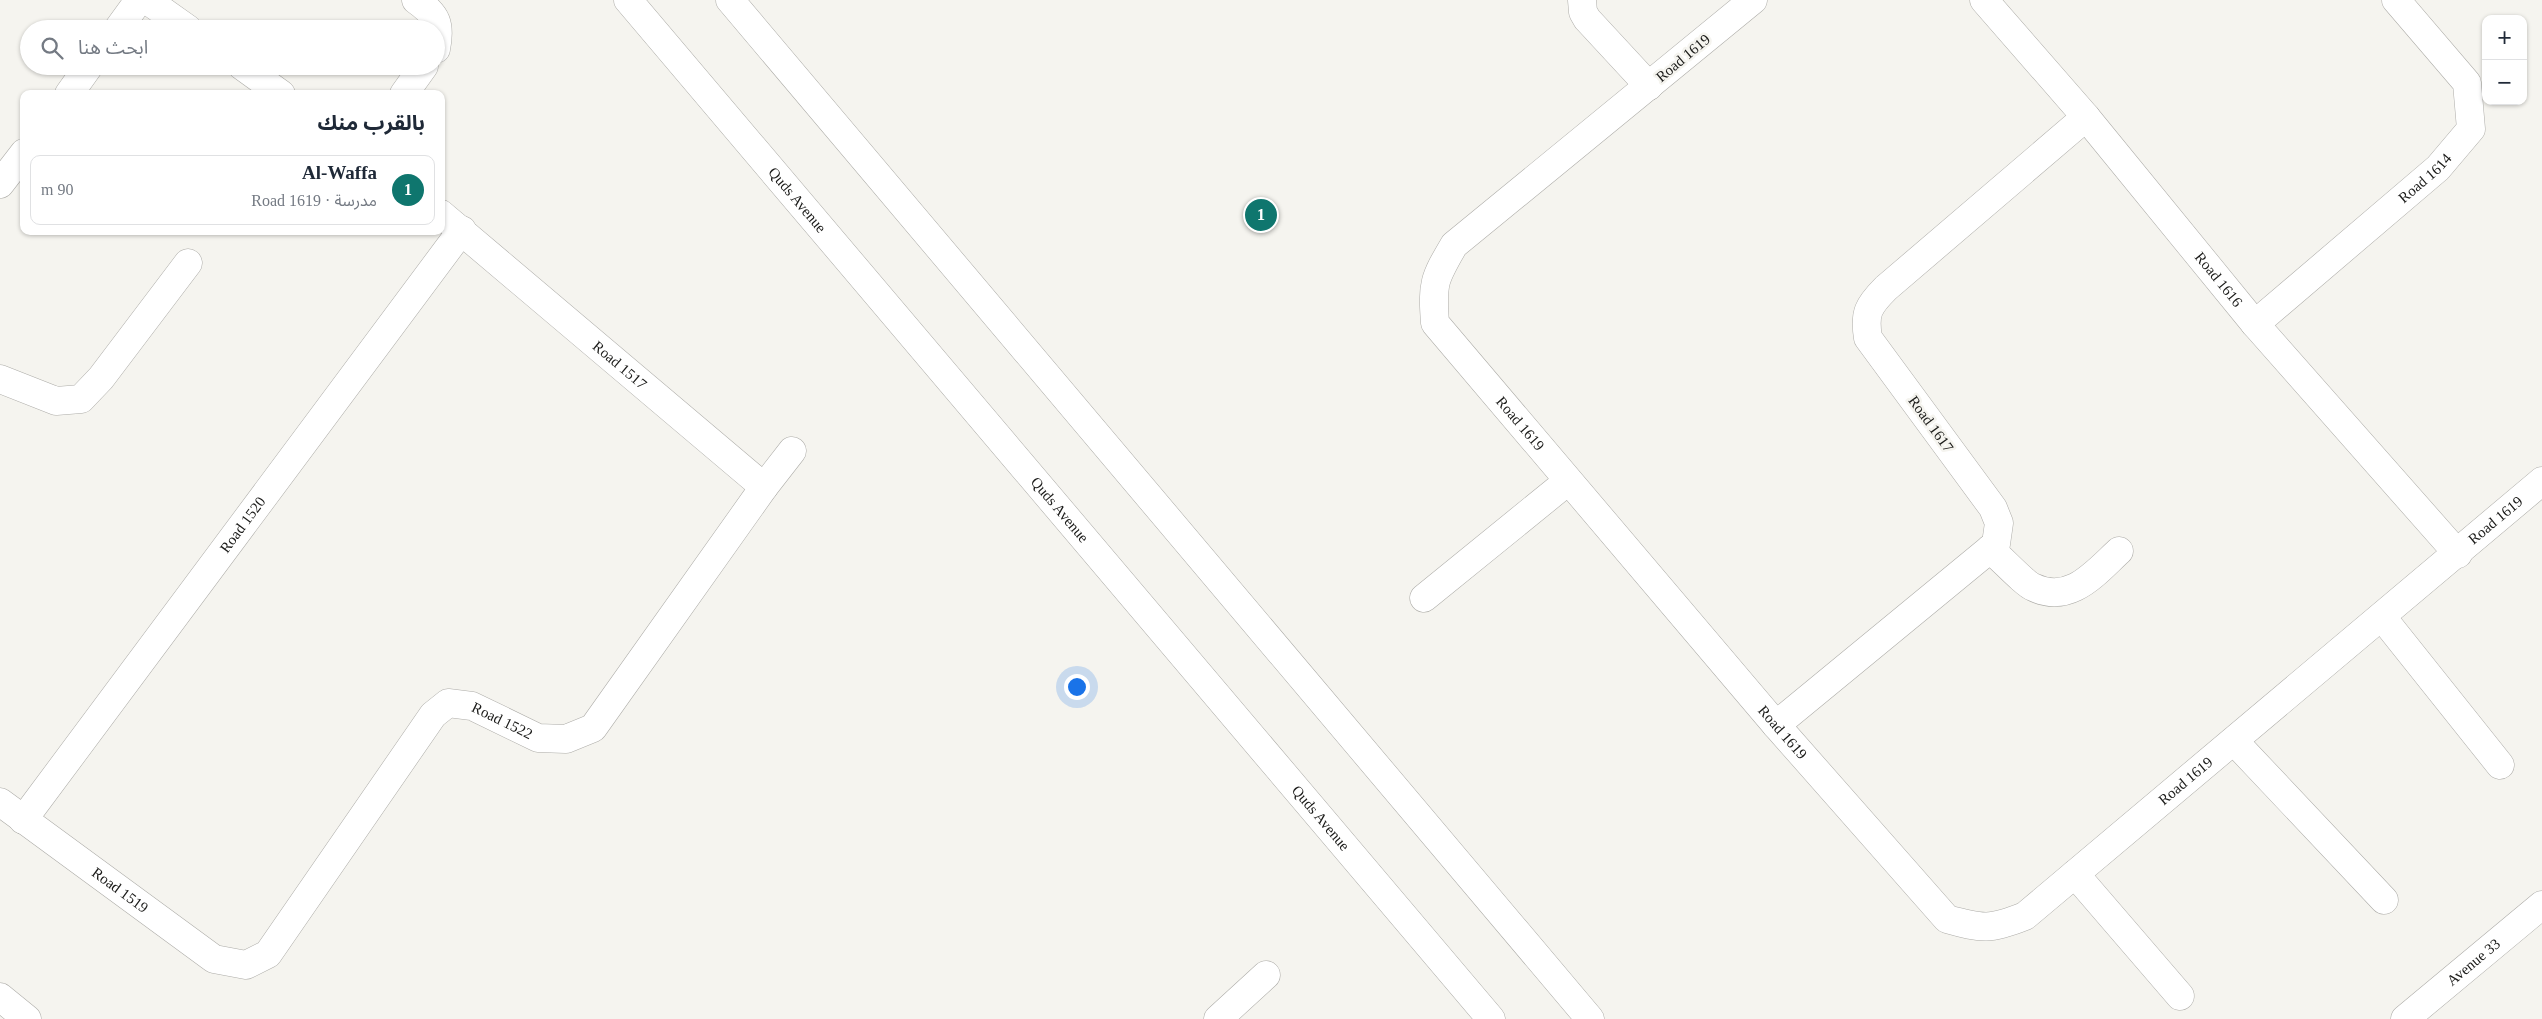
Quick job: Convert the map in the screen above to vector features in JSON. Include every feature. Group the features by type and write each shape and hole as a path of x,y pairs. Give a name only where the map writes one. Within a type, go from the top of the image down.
{"street":[{"path":"125,20 139,0"},
{"path":"148,0 176,20"},
{"path":"416,0 432,11 435,20"},
{"name":"Quds Avenue","path":"628,0 1491,1019"},
{"path":"730,0 1590,1019"},
{"path":"1582,0 1583,12 1587,19 1649,86"},
{"name":"Road 1619","path":"1753,0 1454,245 1439,271 1432,291 1435,323 1776,725 1947,919 1973,926 1997,927 2025,916 2458,554 2542,481"},
{"name":"Road 1616","path":"1984,0 2086,117 2255,324 2458,554"},
{"name":"Road 1614","path":"2255,324 2438,168 2471,129 2467,83 2396,0"},
{"path":"71,90 82,75"},
{"path":"255,75 275,90"},
{"path":"407,90 418,75"},
{"name":"Road 1617","path":"1776,725 1996,544 1999,523 1994,508 1868,338 1865,320 1871,303 1886,288 2086,117"},
{"path":"0,184 20,158"},
{"name":"Road 1517","path":"452,222 764,487"},
{"name":"Road 1520","path":"23,820 443,235"},
{"path":"0,379 56,401 81,399 101,378 188,262"},
{"path":"764,487 792,451"},
{"path":"1424,598 1568,481"},
{"name":"Road 1522","path":"246,965 268,954 433,715 448,703 472,706 538,738 566,739 593,728 764,487"},
{"path":"1990,549 2032,587 2048,592 2071,591 2119,551"},
{"path":"2382,617 2500,765"},
{"path":"2234,741 2384,900"},
{"name":"Road 1519","path":"0,802 214,958 246,965"},
{"path":"2074,874 2180,996"},
{"name":"Avenue 33","path":"2422,1014 2542,905"},
{"path":"1218,1019 1266,975"},
{"path":"0,997 27,1019"}],"place":[{"name":"Al-Waffa","path":"1261,215"}]}
